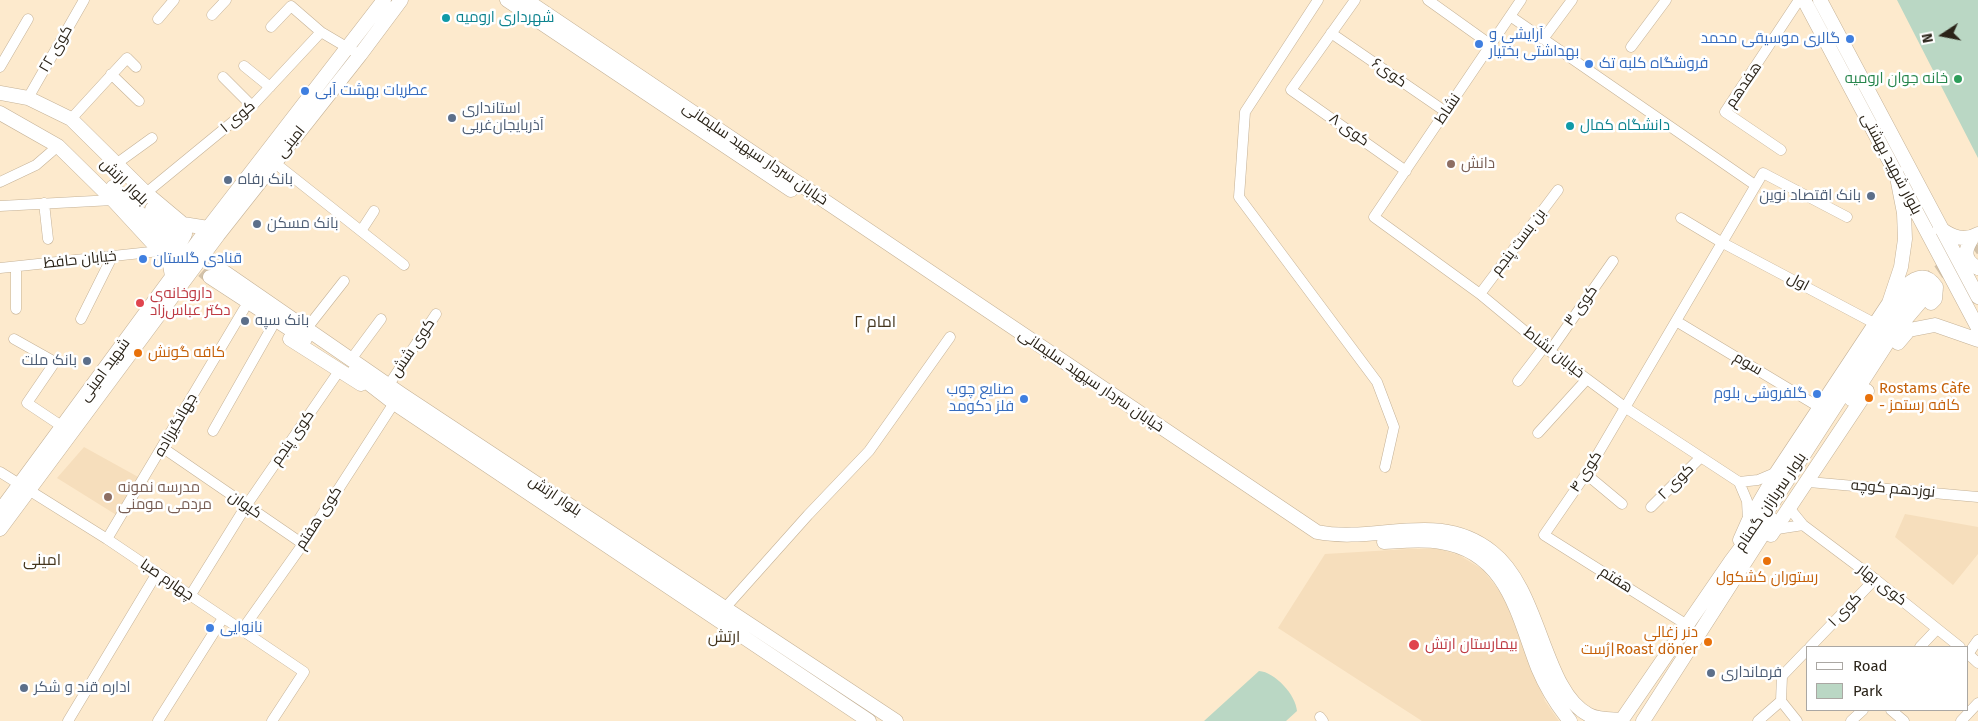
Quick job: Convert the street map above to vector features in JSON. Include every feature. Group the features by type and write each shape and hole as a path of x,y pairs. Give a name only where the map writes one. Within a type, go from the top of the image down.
{"main road":[{"name":"امینی","path":"177,280 347,47 384,0"},
{"name":"امینی","path":"213,231 275,162 401,0"},
{"name":"خیابان سردار سپهبد سلیمانی","path":"507,0 1312,539 1322,542 1352,544 1416,540 1444,542 1476,556 1498,574 1511,594 1539,669 1551,694 1570,721"},
{"name":"خیابان سردار سپهبد سلیمانی","path":"526,0 1317,532 1345,536 1440,529 1476,540 1510,568 1522,587 1558,681 1573,701 1587,714 1598,719 1622,720"},
{"name":"بلوار شهید بهشتی","path":"1804,0 1896,172 1978,297"},
{"name":"بلوار شهید بهشتی","path":"1820,0 1967,279 1978,328"},
{"path":"0,93 28,98 66,134 114,200 172,238 213,231 216,254 213,271 244,309 339,371 397,399"},
{"path":"0,93 63,125 66,134"},
{"path":"0,107 57,132 66,134"},
{"path":"0,113 66,134 116,164 146,192 172,238 170,265 177,280 193,278 213,271 311,323 355,354 390,383 397,399"},
{"name":"بلوار ارتش","path":"66,134 172,238"},
{"path":"1889,303 1900,267 1905,239 1904,213 1896,172"},
{"path":"1940,228 1950,236 1959,238 1975,236"},
{"path":"1975,236 1966,247 1965,252 1967,259 1978,268"},
{"name":"بلوار ارتش","path":"213,271 348,368 725,608 896,721"},
{"path":"1920,277 1932,282 1936,287 1935,299 1900,340 1777,529 1737,564 1748,522 1777,472 1874,323 1889,303 1913,280 1920,277"},
{"name":"شهید امینی","path":"1,520 62,434 177,280"},
{"name":"بلوار سربازان گمنام","path":"1643,721 1761,521 1885,329 1925,288"},
{"path":"1909,330 1935,325 1978,340"},
{"name":"بلوار ارتش","path":"397,399 717,621 869,721"},
{"name":"بلوار سربازان گمنام","path":"1622,720 1687,625 1737,564"},
{"path":"717,621 725,608"}],"street":[{"name":"کوی ۲۲","path":"28,98 84,0"},
{"path":"158,19 174,0"},
{"path":"212,15 226,0"},
{"path":"1318,0 1245,112 1240,198 1377,382 1394,427 1385,467"},
{"path":"1332,33 1355,0"},
{"path":"1428,0 1491,45"},
{"name":"نشاط","path":"1374,217 1522,0"},
{"path":"1543,39 1572,0"},
{"path":"1631,46 1666,0"},
{"name":"هفدهم","path":"1781,150 1725,112 1799,0"},
{"path":"271,27 291,6 321,32 360,55"},
{"path":"1510,16 1755,186 1763,173 1848,217"},
{"path":"0,67 28,19"},
{"name":"کوی ۱","path":"146,192 252,106 321,32"},
{"name":"کوی ۸","path":"1332,33 1292,90 1406,171"},
{"name":"کوی۶","path":"1332,33 1446,112"},
{"path":"0,182 36,165 66,134 112,74 127,58 136,67"},
{"path":"244,66 270,88"},
{"path":"112,74 139,101"},
{"path":"223,77 252,106"},
{"path":"116,164 152,138"},
{"path":"275,162 404,265"},
{"name":"کوی ۴","path":"1544,535 1586,474 1626,408 1755,186"},
{"name":"بن بست پنجم","path":"1480,294 1558,190"},
{"path":"0,206 114,200"},
{"path":"44,203 48,239"},
{"path":"361,231 374,211"},
{"name":"خیابان نشاط","path":"1374,217 1480,294 1547,349 1626,408 1740,482"},
{"name":"اول","path":"1681,218 1721,242 1874,323"},
{"name":"خیابان حافظ","path":"0,268 112,257 172,238"},
{"path":"82,319 112,257"},
{"name":"کوی ۳","path":"1547,349 1613,261"},
{"path":"16,267 16,309"},
{"path":"311,323 344,281"},
{"name":"جهانگیرزاده","path":"107,540 244,309"},
{"name":"کوی شش","path":"390,383 436,314"},
{"path":"355,354 381,319"},
{"name":"سوم","path":"1676,321 1819,407"},
{"path":"214,431 272,327"},
{"path":"725,608 808,515 870,451 950,337"},
{"path":"14,339 55,362 27,403 62,434"},
{"path":"1518,381 1547,349"},
{"name":"کوی پنجم","path":"190,596 246,506 339,371"},
{"path":"1538,433 1587,379"},
{"name":"کوی هفتم","path":"242,630 303,544 397,399"},
{"name":"کیوان","path":"162,448 303,544"},
{"name":"کوی ۲","path":"1651,507 1701,457"},
{"path":"0,472 24,488"},
{"path":"1748,522 1747,501 1740,482 1758,480 1777,472"},
{"path":"1586,474 1622,504"},
{"name":"نوزدهم کوچه","path":"1809,482 1978,497"},
{"name":"چهارم صبا","path":"24,488 107,540 304,672 272,721"},
{"name":"کوی بهار","path":"1790,509 1803,525 1876,579 1959,646"},
{"path":"1777,529 1803,525"},
{"name":"هفتم","path":"1544,535 1687,625"},
{"path":"68,721 157,573"},
{"name":"کوی ۱","path":"1815,645 1876,579"},
{"path":"158,721 223,618"},
{"path":"1921,646 1937,629"},
{"path":"1968,648 1978,640"},
{"path":"1797,721 1781,701 1782,676 1806,651"},
{"name":"کوی بهار","path":"1968,654 1978,663"},
{"path":"1758,721 1781,701"},
{"path":"1961,721 1978,703"},
{"path":"1851,721 1862,711"},
{"path":"1892,711 1904,721"}],"shaded area":[{"name":"مدرسه نمونه مردمی مومنی","path":"84,447 140,478 118,516 57,478"},
{"path":"1905,514 1978,527 1978,554 1953,585 1895,537"},
{"name":"بیمارستان ارتش","path":"1439,549 1459,555 1482,569 1503,595 1545,701 1559,721 1422,721 1278,628 1325,554"}],"green space":[{"name":"خانه جوان ارومیه","path":"1897,0 1978,0 1978,158"},
{"path":"1259,671 1272,675 1284,685 1293,698 1297,711 1286,721 1204,721"}],"tunnel":[{"path":"177,233 217,267"},
{"path":"1921,284 1978,245"},
{"path":"187,257 210,277"},
{"path":"1928,293 1978,259"}],"place":[{"name":"شهرداری ارومیه","path":"446,18"},
{"name":"گالری موسیقی محمد","path":"1850,39"},
{"name":"آرایشی و بهداشتی بختیار","path":"1479,44"},
{"name":"فروشگاه کلبه تک","path":"1589,64"},
{"name":"خانه جوان ارومیه","path":"1958,79"},
{"name":"عطریات بهشت آبی","path":"305,91"},
{"name":"استانداری آذربایجان‌غربی","path":"452,118"},
{"name":"دانشگاه کمال","path":"1570,126"},
{"name":"دانش","path":"1451,164"},
{"name":"بانک رفاه","path":"228,180"},
{"name":"بانک اقتصاد نوین","path":"1871,196"},
{"name":"بانک مسکن","path":"257,224"},
{"name":"قنادی گلستان","path":"143,259"},
{"name":"داروخانه‌ی دکتر عباس‌زاد","path":"140,303"},
{"name":"بانک سپه","path":"245,321"},
{"name":"کافه گونش","path":"138,353"},
{"name":"بانک ملت","path":"87,361"},
{"name":"گلفروشی بلوم","path":"1817,394"},
{"name":"Rostams Càfe - کافه رستمز","path":"1869,398"},
{"name":"صنایع چوب فلز دکومد","path":"1024,399"},
{"name":"مدرسه نمونه مردمی مومنی","path":"108,497"},
{"name":"رستوران کشکول","path":"1767,561"},
{"name":"نانوایی","path":"210,628"},
{"name":"دنر زغالی رُست|Roast döner","path":"1708,642"},
{"name":"بیمارستان ارتش","path":"1414,645"},
{"name":"فرمانداری","path":"1711,673"},
{"name":"اداره قند و شکر","path":"24,688"}],"district":[{"name":"امام ۲","path":"875,323"},
{"name":"امینی","path":"42,561"},
{"name":"ارتش","path":"724,638"}]}
